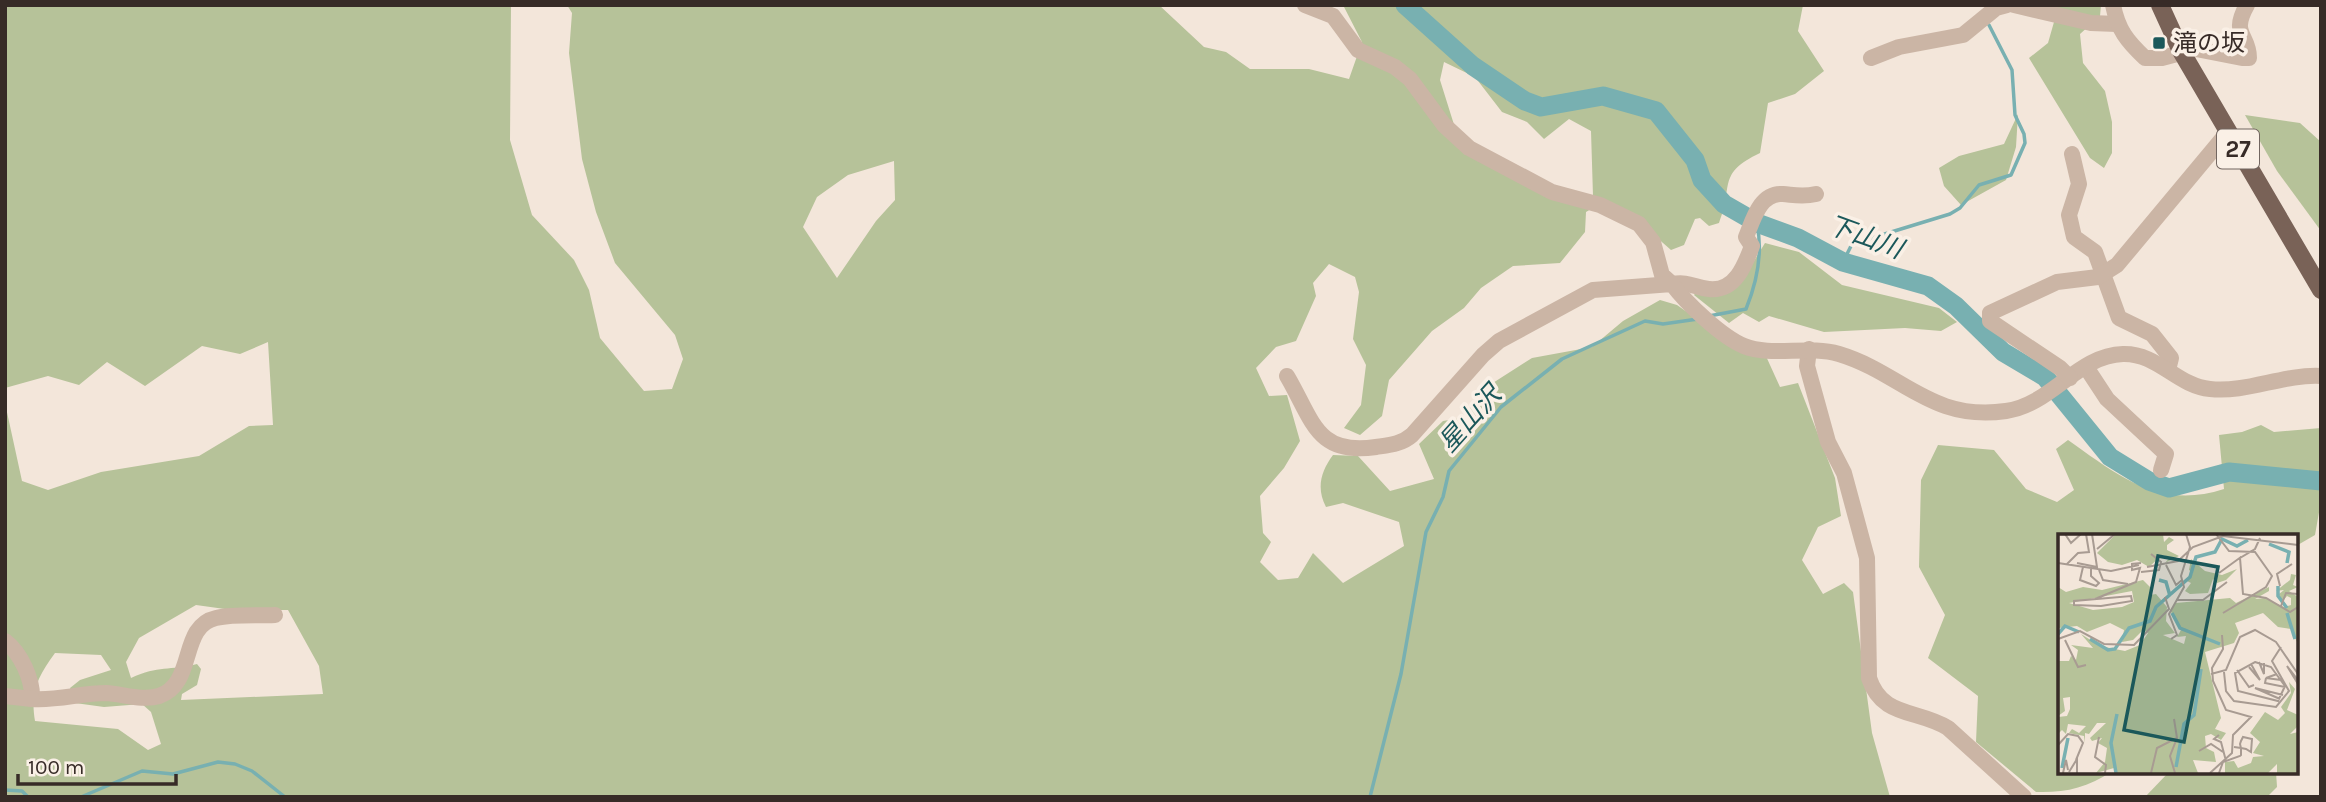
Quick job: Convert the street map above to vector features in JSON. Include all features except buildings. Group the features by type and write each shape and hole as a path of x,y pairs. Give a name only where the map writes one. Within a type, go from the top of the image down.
{"main road":[{"name":"27","path":"2160,5 2181,51 2321,290"}],"street":[{"path":"1306,5 1333,16 1358,50 1395,67 1410,79 1444,125 1469,148 1552,192 1601,205 1639,225 1653,242 1662,275 1723,332 1745,346 1758,350 1809,349 1836,353 1866,364 1920,398 1944,407 1986,413 2032,404 2108,356 2132,354 2155,361 2196,386 2223,390 2286,378 2321,376"},
{"path":"1871,58 1899,47 1963,36 1996,8 2007,5"},
{"path":"2014,5 2091,23 2117,24"},
{"path":"2113,5 2117,24 2124,38 2146,58 2162,58 2181,51 2196,50 2249,58 2240,35 2240,21 2247,5"},
{"path":"2068,380 2060,368 1990,321 1989,317 2057,282 2102,275 2117,265 2227,132"},
{"path":"2072,154 2079,184 2069,215 2074,237 2095,252 2119,318 2152,334 2171,358 2168,370"},
{"path":"1287,376 1324,439 1338,448 1359,449 1398,443 1412,435 1483,355 1499,341 1592,290 1675,288 1685,282 1710,289 1730,284 1744,270 1752,246 1746,237 1753,221 1771,195 1779,193 1800,197 1816,194"},
{"path":"1809,349 1807,366 1828,442 1844,473 1867,558 1869,678 1874,694 1892,708 1934,720 1948,728 2024,797"},
{"path":"2086,368 2108,399 2166,454 2161,470"},
{"path":"5,696 54,700 104,693 159,696 173,687 188,660 193,635 202,624 215,618 275,615"},
{"path":"5,641 12,646 33,685 32,699"}],"green space":[{"path":"5,5 511,5 510,140 532,215 574,260 589,290 600,338 644,391 672,389 683,359 675,335 615,263 596,212 582,159 569,53 572,13 567,5 1159,5 1204,47 1226,52 1250,69 1309,69 1349,79 1362,42 1343,5 1803,5 1798,31 1824,71 1795,94 1768,103 1760,153 1737,168 1732,175 1719,223 1709,226 1700,218 1695,219 1684,245 1671,250 1630,214 1604,201 1586,212 1585,232 1560,263 1513,266 1481,288 1464,308 1432,331 1389,380 1382,416 1360,435 1344,428 1361,405 1366,365 1353,339 1359,292 1355,277 1329,264 1313,283 1316,296 1296,341 1276,347 1256,368 1269,396 1287,395 1300,441 1284,468 1260,496 1263,533 1271,542 1260,562 1278,580 1298,578 1313,553 1343,583 1404,546 1399,522 1343,503 1326,507 1321,493 1321,480 1333,455 1358,456 1390,491 1434,479 1419,444 1443,421 1461,418 1485,388 1532,358 1592,347 1623,321 1660,300 1677,305 1734,345 1765,354 1780,387 1798,383 1835,478 1841,516 1818,527 1802,560 1823,594 1844,583 1853,592 1872,733 1890,797 5,797 5,403 22,481 48,490 101,472 199,456 249,426 273,425 268,342 240,354 202,346 145,386 107,362 79,385 48,376 5,388","holes":["1444,62 1475,77 1502,112 1527,122 1544,139 1569,119 1591,131 1593,196 1541,192 1461,147 1440,80","894,161 895,200 876,221 837,278 803,227 817,197 848,175","196,605 232,610 288,610 319,666 323,694 181,700 182,694 197,685 201,669 197,664 149,671 131,678 126,662 139,638","55,653 101,655 111,670 80,680 70,688 75,703 104,707 142,704 151,712 161,744 148,750 118,729 35,721 35,693"]},
{"path":"2038,5 2101,5 2100,16 2080,34 2083,63 2105,91 2112,122 2112,153 2104,168 2090,158 2029,58 2048,43 2054,22"},
{"path":"2018,114 2016,147 2006,180 1961,205 1944,186 1939,168 1959,156 2004,144"},
{"path":"2245,115 2300,123 2321,142 2321,231 2277,171"},
{"path":"1765,243 1799,252 1842,285 1939,308 1957,322 1941,331 1905,328 1824,332 1769,316 1759,322 1743,313 1729,323 1694,295 1697,291 1746,274"},
{"path":"2261,425 2274,432 2321,428 2321,501 2315,535 2298,545 2298,534 2058,534 2058,774 2107,774 2075,788 2036,792 1976,742 1978,696 1928,658 1945,615 1919,567 1921,480 1938,445 1994,450 2026,489 2057,502 2074,490 2056,449 2068,440 2105,466 2141,486 2179,495 2201,494 2224,489 2219,435 2242,432"},
{"path":"2167,774 2276,774 2277,787 2267,797 2145,797"}],"waterway":[{"name":"下山川","path":"1405,5 1473,66 1525,101 1541,107 1603,96 1656,111 1695,160 1702,180 1724,204 1757,223 1798,238 1843,262 1928,286 1956,306 2003,352 2045,377 2110,457 2149,481 2169,488 2229,472 2321,481"},
{"path":"1843,262 1852,244 1950,214 1960,208 1979,185 2011,175 2025,143 2024,134 2015,115 2012,70 1989,25"},
{"name":"星山沢","path":"1709,316 1746,309 1758,267 1757,224"},
{"name":"星山沢","path":"1370,797 1401,674 1426,532 1443,497 1449,471 1501,407 1562,359 1645,321 1663,324 1698,319"},
{"path":"81,797 142,771 173,774 218,762 235,764 252,771 285,797"},
{"path":"5,790 22,791 28,797"}],"place":[{"name":"滝の坂","path":"2159,43"}]}
